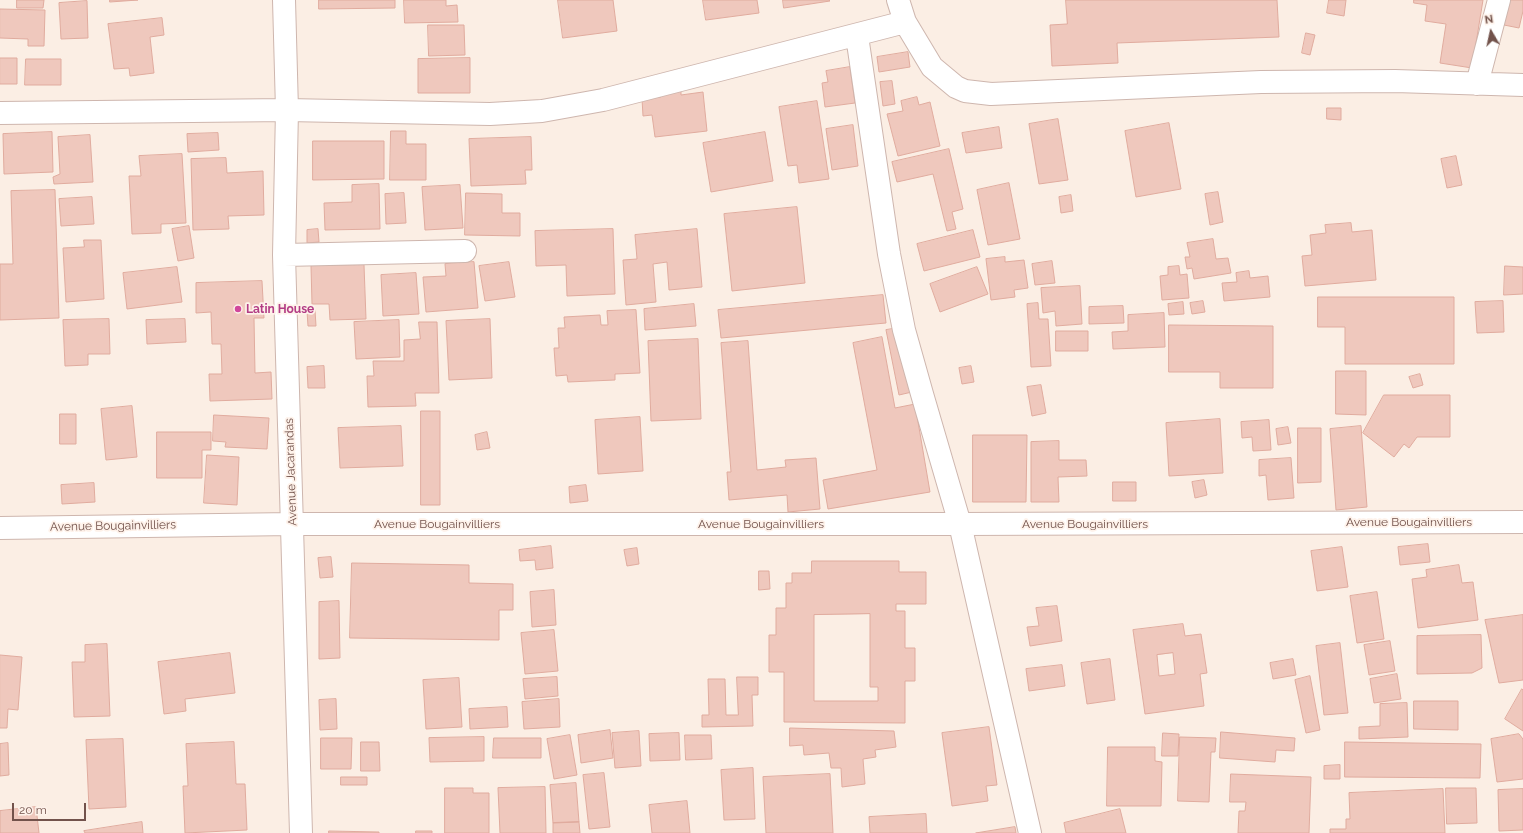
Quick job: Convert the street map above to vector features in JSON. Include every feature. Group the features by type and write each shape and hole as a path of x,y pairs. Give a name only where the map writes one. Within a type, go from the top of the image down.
{"street":[{"name":"Avenue Jacarandas","path":"284,0 287,110 284,255 301,833"},
{"path":"898,0 905,22 932,67 956,87 974,93 991,94 1261,82 1395,81 1523,85"},
{"path":"1477,84 1499,0"},
{"path":"0,113 287,110 490,114 542,111 603,100 857,36 905,22"},
{"path":"857,36 889,254 904,330 960,524 1030,833"},
{"path":"284,255 465,251"},
{"name":"Avenue Bougainvilliers","path":"0,528 292,524 1523,522"}],"building":[{"path":"17,0 44,0 43,8 17,8"},
{"path":"110,0 138,0 110,2"},
{"path":"319,0 395,0 395,8 319,9"},
{"path":"404,0 446,0 446,6 457,5 458,22 405,23"},
{"path":"558,0 613,0 617,31 563,38"},
{"path":"703,0 757,0 759,13 706,20"},
{"path":"783,0 829,0 830,1 784,8"},
{"path":"1066,0 1277,0 1279,37 1117,43 1118,63 1052,66 1050,25 1067,24"},
{"path":"1329,0 1346,0 1344,16 1327,13"},
{"path":"1414,0 1483,0 1472,68 1440,63 1446,24 1425,21 1427,5 1414,3"},
{"path":"1510,0 1523,0 1523,11 1519,28 1504,25"},
{"path":"87,1 88,38 61,39 59,3"},
{"path":"0,9 45,10 44,46 28,46 28,39 0,38"},
{"path":"162,18 164,35 150,37 154,73 130,76 129,68 114,69 108,24"},
{"path":"428,25 464,25 465,55 429,56"},
{"path":"1306,33 1315,35 1310,55 1302,53"},
{"path":"908,52 910,67 879,72 877,57"},
{"path":"0,58 17,58 17,84 0,84"},
{"path":"470,58 470,93 418,93 418,59"},
{"path":"26,59 61,59 61,85 25,85"},
{"path":"850,67 855,103 825,107 822,83 828,82 826,71"},
{"path":"892,81 895,104 883,106 880,82"},
{"path":"681,89 681,95 703,92 707,131 655,137 652,115 643,116 642,99 661,97 660,91"},
{"path":"917,97 919,105 930,102 940,146 898,156 887,114 903,111 901,101"},
{"path":"817,101 829,179 799,183 797,165 788,166 779,107"},
{"path":"1327,108 1341,108 1341,120 1327,119"},
{"path":"1058,119 1068,180 1039,184 1029,124"},
{"path":"1169,123 1181,189 1136,197 1125,131"},
{"path":"853,125 858,166 832,170 826,129"},
{"path":"999,127 1002,148 966,153 962,133"},
{"path":"391,131 406,131 406,144 426,144 426,180 390,180"},
{"path":"52,132 53,172 4,174 3,134"},
{"path":"765,132 773,181 711,192 703,143"},
{"path":"218,133 219,150 188,152 187,134"},
{"path":"90,135 93,182 54,184 53,177 60,174 58,137"},
{"path":"531,137 532,170 525,170 526,184 471,186 469,139"},
{"path":"313,141 384,141 384,179 313,180"},
{"path":"949,149 963,209 952,212 956,229 947,231 933,174 897,182 892,162"},
{"path":"182,154 186,223 161,224 161,233 132,234 129,176 141,176 139,156"},
{"path":"1456,156 1462,185 1447,188 1441,159"},
{"path":"226,158 227,173 263,171 264,215 228,216 229,229 193,230 191,159"},
{"path":"1009,183 1020,239 988,245 977,190"},
{"path":"379,184 380,229 325,230 324,203 352,202 352,185"},
{"path":"460,185 463,228 425,230 422,187"},
{"path":"55,190 59,318 0,320 0,264 13,264 11,191"},
{"path":"1218,192 1223,222 1210,225 1205,194"},
{"path":"404,193 406,223 386,224 385,194"},
{"path":"466,193 502,194 502,213 520,213 520,236 465,235"},
{"path":"1071,195 1073,211 1061,213 1059,197"},
{"path":"92,197 94,224 61,226 59,199"},
{"path":"797,207 805,283 732,291 724,214"},
{"path":"1351,223 1352,232 1372,230 1376,280 1305,286 1302,256 1312,255 1310,235 1326,233 1325,225"},
{"path":"189,226 194,258 178,261 172,229"},
{"path":"318,229 319,242 307,243 307,230"},
{"path":"613,229 615,294 567,296 566,265 536,266 535,231"},
{"path":"697,229 702,287 669,290 667,262 653,264 656,302 626,305 623,260 637,259 635,235"},
{"path":"973,230 980,257 924,271 917,244"},
{"path":"1213,239 1216,259 1228,258 1231,273 1194,279 1192,268 1187,269 1185,257 1190,257 1187,243"},
{"path":"84,240 101,240 104,299 66,302 63,248 84,247"},
{"path":"1005,257 1005,262 1024,260 1028,288 1014,290 1015,297 991,300 986,259"},
{"path":"1052,261 1055,283 1035,285 1032,264"},
{"path":"474,262 478,308 426,312 423,277 446,276 445,264"},
{"path":"509,262 515,297 485,301 479,266"},
{"path":"364,265 366,319 330,320 329,304 312,304 311,266"},
{"path":"1179,266 1180,275 1187,274 1189,298 1162,300 1160,276 1168,275 1168,267"},
{"path":"1505,266 1523,267 1523,294 1504,295"},
{"path":"177,267 182,302 127,309 123,273"},
{"path":"977,267 988,294 940,312 930,284"},
{"path":"1249,271 1250,278 1268,276 1270,297 1224,301 1222,283 1237,282 1236,273"},
{"path":"416,273 419,314 383,316 381,275"},
{"path":"262,281 264,318 254,318 255,373 271,372 272,399 210,401 209,374 222,374 221,344 212,344 211,312 196,313 196,283"},
{"path":"1080,286 1082,324 1056,326 1055,311 1043,313 1041,288"},
{"path":"883,295 886,323 721,338 718,310"},
{"path":"1318,297 1454,297 1454,364 1345,364 1345,327 1318,327"},
{"path":"1203,301 1205,312 1192,314 1190,303"},
{"path":"1503,301 1504,332 1477,333 1475,302"},
{"path":"1183,302 1184,314 1169,315 1168,304"},
{"path":"1038,303 1039,319 1048,319 1051,366 1031,367 1027,304"},
{"path":"694,304 696,326 645,330 644,309"},
{"path":"1123,306 1124,323 1089,324 1089,307"},
{"path":"315,310 316,326 308,326 307,311"},
{"path":"636,310 640,373 615,374 615,380 568,382 567,375 556,376 554,348 559,348 558,328 565,328 564,317 600,315 601,325 608,325 607,311"},
{"path":"1164,313 1165,347 1113,349 1112,332 1128,331 1128,315"},
{"path":"109,319 110,354 88,354 88,365 65,366 63,320"},
{"path":"185,319 186,342 147,344 146,320"},
{"path":"490,319 492,378 449,380 446,321"},
{"path":"399,320 400,357 356,359 354,322"},
{"path":"419,322 437,322 439,393 415,393 416,406 368,407 367,376 374,376 373,361 404,361 404,340 420,339"},
{"path":"1169,325 1273,326 1273,388 1220,388 1220,372 1169,372"},
{"path":"899,328 912,392 899,395 886,330"},
{"path":"1056,331 1088,331 1088,351 1056,351"},
{"path":"882,337 895,408 915,404 930,492 828,509 823,480 877,470 853,343"},
{"path":"698,339 701,419 651,421 648,341"},
{"path":"748,341 757,470 786,467 785,460 816,458 820,509 788,512 787,495 729,500 727,472 731,472 721,343"},
{"path":"324,366 325,388 308,388 307,367"},
{"path":"971,366 974,382 962,384 959,368"},
{"path":"1336,371 1366,371 1366,415 1336,414"},
{"path":"1420,374 1423,385 1413,388 1409,377"},
{"path":"1041,385 1046,413 1032,416 1027,387"},
{"path":"1384,395 1450,395 1450,437 1417,437 1409,448 1404,444 1394,457 1363,433"},
{"path":"132,406 137,457 106,460 101,409"},
{"path":"421,411 440,411 440,505 421,505"},
{"path":"60,414 76,414 76,444 60,444"},
{"path":"214,415 269,418 267,449 225,447 226,442 213,441"},
{"path":"640,417 643,471 598,474 595,420"},
{"path":"1220,419 1223,473 1169,476 1166,423"},
{"path":"1269,420 1271,450 1253,451 1252,437 1242,438 1241,422"},
{"path":"401,426 403,466 340,468 338,428"},
{"path":"1361,426 1367,507 1336,510 1330,429"},
{"path":"1288,427 1291,443 1278,445 1276,429"},
{"path":"1298,428 1321,428 1321,482 1298,483"},
{"path":"157,432 211,432 211,450 202,450 202,478 157,478"},
{"path":"487,432 490,448 477,450 475,435"},
{"path":"973,435 1027,435 1026,502 973,502"},
{"path":"1059,441 1059,460 1086,460 1087,476 1058,477 1059,502 1031,502 1031,442"},
{"path":"207,455 239,457 237,505 204,503"},
{"path":"1291,458 1294,498 1268,500 1266,475 1259,476 1259,460"},
{"path":"1204,480 1207,495 1195,498 1192,482"},
{"path":"1113,482 1136,482 1136,501 1113,501"},
{"path":"94,483 95,502 62,504 61,485"},
{"path":"586,485 588,501 570,503 569,487"},
{"path":"1428,544 1430,562 1400,565 1398,547"},
{"path":"551,546 553,568 536,570 535,560 520,561 519,550"},
{"path":"1342,547 1348,587 1317,591 1311,551"},
{"path":"637,548 639,564 627,566 624,550"},
{"path":"331,557 333,577 320,578 318,558"},
{"path":"812,561 899,561 899,572 926,572 926,604 896,604 896,611 905,611 905,648 915,648 915,681 905,681 905,723 784,722 784,672 769,672 769,635 776,635 776,608 786,608 786,583 792,583 792,573 811,573","holes":["870,614 870,687 878,687 878,701 814,701 814,615"]},
{"path":"352,563 469,565 469,583 513,584 513,610 499,610 499,640 350,638"},
{"path":"1459,565 1462,583 1473,582 1478,620 1418,628 1412,579 1427,577 1426,570"},
{"path":"759,571 769,571 770,589 759,590"},
{"path":"554,590 556,625 532,627 530,592"},
{"path":"1377,592 1384,639 1357,643 1350,596"},
{"path":"339,601 340,658 319,659 319,602"},
{"path":"1057,606 1062,641 1030,646 1027,627 1039,626 1036,608"},
{"path":"1523,615 1523,680 1499,683 1485,620"},
{"path":"1183,624 1185,636 1201,634 1207,673 1200,674 1204,706 1145,714 1133,630","holes":["1173,653 1175,674 1159,676 1157,655"]},
{"path":"554,630 558,671 525,674 521,633"},
{"path":"1481,635 1482,668 1472,673 1417,674 1417,636"},
{"path":"1390,641 1395,671 1369,675 1364,645"},
{"path":"1340,643 1348,713 1324,715 1316,646"},
{"path":"107,644 110,716 74,717 72,662 85,662 85,645"},
{"path":"230,653 235,693 185,699 186,711 164,714 158,662"},
{"path":"0,655 22,657 18,710 8,709 7,728 0,728"},
{"path":"1110,659 1115,700 1087,704 1081,663"},
{"path":"1293,659 1296,675 1273,679 1270,663"},
{"path":"1062,665 1065,686 1029,691 1026,669"},
{"path":"1397,674 1401,699 1374,703 1370,679"},
{"path":"1310,676 1320,730 1306,733 1295,680"},
{"path":"557,677 558,696 525,699 523,679"},
{"path":"737,677 758,677 758,695 752,695 753,726 702,727 702,715 709,715 708,679 725,679 726,715 738,715"},
{"path":"459,678 462,727 426,729 423,680"},
{"path":"1522,689 1523,690 1523,731 1505,719"},
{"path":"336,699 337,729 320,730 319,700"},
{"path":"559,699 560,727 524,729 522,702"},
{"path":"1414,701 1458,701 1458,730 1414,729"},
{"path":"1407,703 1408,737 1359,739 1359,727 1380,726 1380,704"},
{"path":"507,707 508,727 470,729 469,709"},
{"path":"989,727 997,785 986,786 988,801 952,806 942,733"},
{"path":"790,728 894,731 896,747 875,750 876,757 863,759 865,784 842,787 841,768 831,768 829,753 804,755 803,745 790,746"},
{"path":"610,730 613,758 581,763 578,735"},
{"path":"639,731 641,766 615,768 612,733"},
{"path":"1221,732 1295,738 1294,751 1276,750 1275,762 1220,758"},
{"path":"679,733 680,760 650,761 649,734"},
{"path":"1163,733 1179,734 1178,756 1162,756"},
{"path":"1519,734 1523,739 1523,779 1497,782 1491,739"},
{"path":"570,735 577,775 554,779 547,739"},
{"path":"685,735 711,735 712,759 686,760"},
{"path":"484,737 484,761 430,762 429,738"},
{"path":"1180,737 1216,738 1215,752 1211,752 1209,802 1178,801"},
{"path":"321,738 352,738 351,769 321,769"},
{"path":"494,738 541,738 541,758 493,758"},
{"path":"123,739 126,807 89,809 86,740"},
{"path":"234,742 236,784 245,784 247,830 185,833 183,786 188,786 186,744"},
{"path":"361,742 379,742 380,771 361,771"},
{"path":"1345,742 1481,744 1480,778 1345,777"},
{"path":"8,743 9,775 0,776 0,744"},
{"path":"1108,747 1155,747 1155,761 1162,762 1161,806 1107,806"},
{"path":"1340,765 1340,779 1324,779 1324,766"},
{"path":"753,768 755,819 724,820 721,770"},
{"path":"604,773 610,827 589,829 583,775"},
{"path":"830,774 833,833 766,833 763,777"},
{"path":"1231,774 1311,777 1309,833 1238,833 1239,811 1245,811 1246,802 1230,802"},
{"path":"341,777 367,777 367,785 341,785"},
{"path":"576,783 579,822 553,823 550,785"},
{"path":"545,787 546,833 500,833 498,788"},
{"path":"445,788 473,788 473,793 489,793 489,833 445,833"},
{"path":"1446,788 1476,788 1477,823 1447,824"},
{"path":"1443,789 1445,833 1330,833 1330,829 1346,829 1346,819 1350,819 1349,793"},
{"path":"1523,789 1523,830 1499,831 1498,790"},
{"path":"687,801 690,833 652,833 649,805"},
{"path":"36,807 39,833 0,833 0,811"},
{"path":"1120,809 1126,833 1066,833 1064,823"},
{"path":"926,814 927,833 870,833 869,817"},
{"path":"142,822 143,833 85,833 84,831"},
{"path":"579,822 580,833 553,833 553,823"},
{"path":"1015,827 1016,833 976,833"},
{"path":"329,831 379,832 379,833 329,833"},
{"path":"416,831 432,831 432,833 416,833"}],"place":[{"name":"Latin House","path":"238,309"}]}
